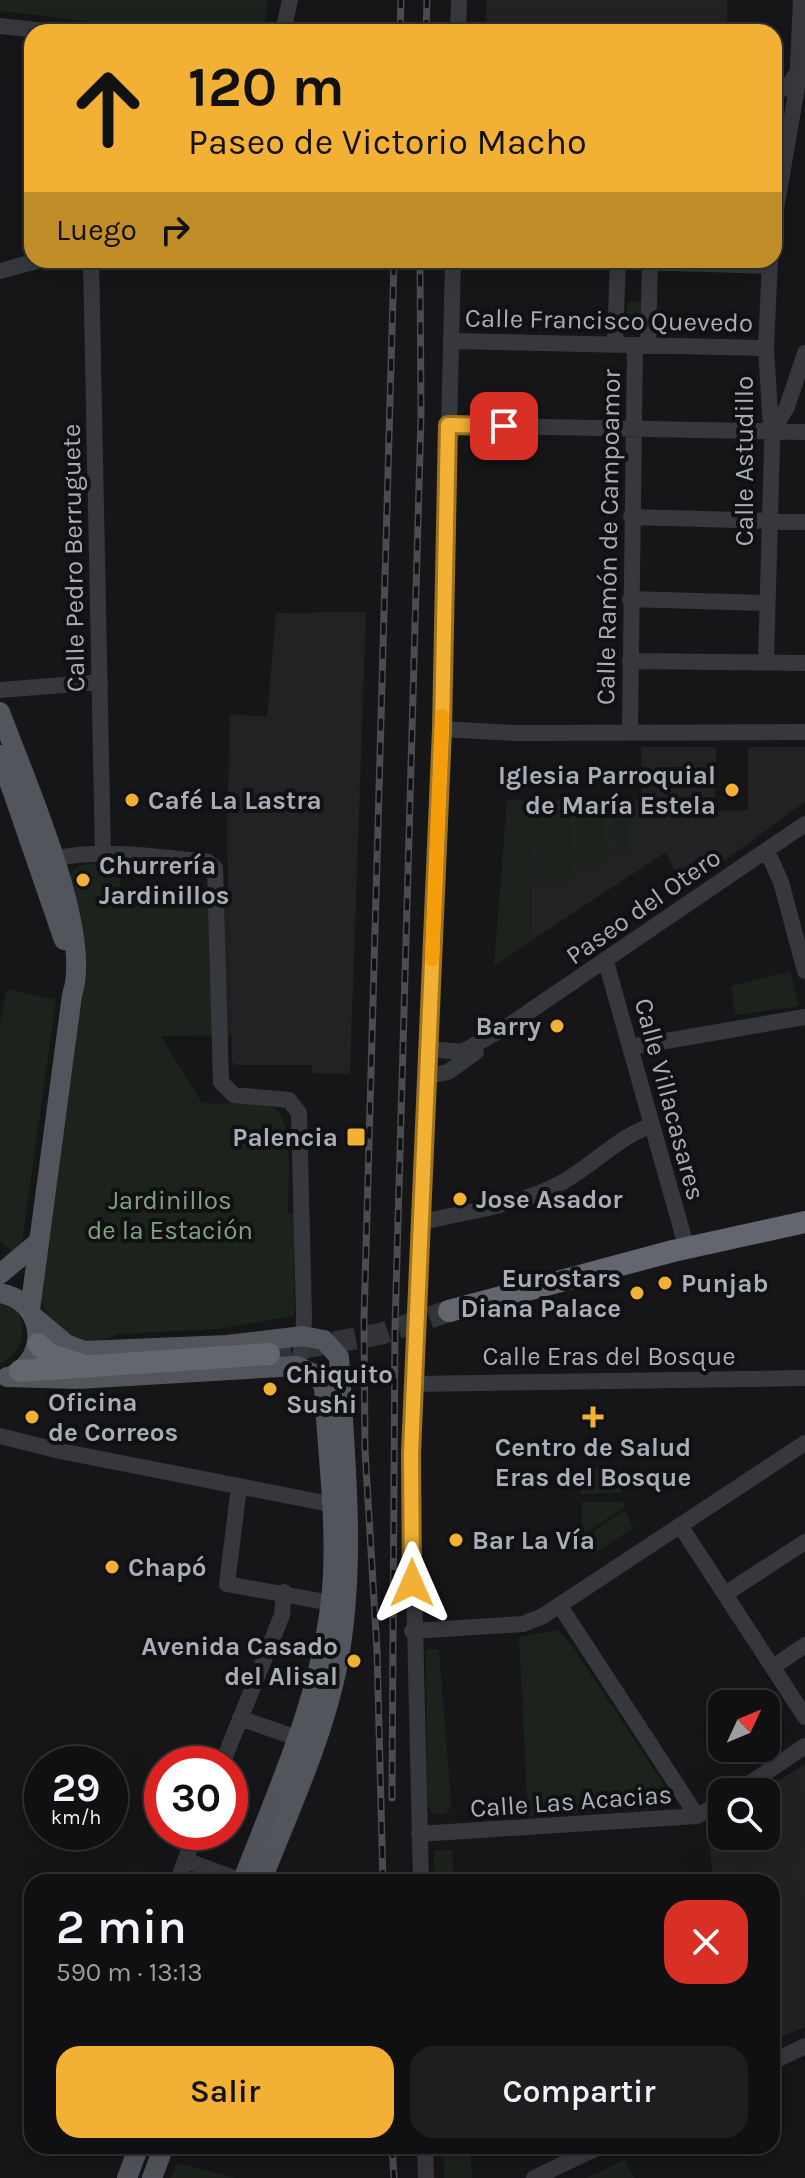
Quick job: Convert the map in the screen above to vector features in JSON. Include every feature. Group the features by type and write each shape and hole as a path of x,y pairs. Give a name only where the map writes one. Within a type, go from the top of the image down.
{"highway":[{"path":"449,1311 687,1249 805,1222"},
{"path":"38,1344 62,1361 88,1366"},
{"path":"9,1375 88,1366 269,1354"}],"main road":[{"path":"0,712 53,859 75,937 78,979 72,995 36,1244 32,1314 38,1344 9,1375"},
{"path":"0,755 62,929 72,995"},
{"path":"17,804 30,817 42,851 53,859"},
{"path":"53,859 49,871 64,912 62,929"},
{"path":"0,1274 36,1244"},
{"path":"0,1293 15,1297 66,1344 97,1352 227,1345 303,1336 324,1340 339,1357 348,1566 297,1738 245,1874"},
{"path":"9,1375 78,1379 297,1366 318,1376 324,1387 338,1604 336,1673 316,1738 264,1874"},
{"path":"127,2178 136,2154"},
{"path":"152,2178 161,2154"}],"street":[{"path":"285,24 290,0"},
{"path":"458,24 459,0"},
{"path":"782,158 793,115 799,67 801,0"},
{"path":"0,26 24,29"},
{"path":"782,90 788,87 799,67"},
{"path":"782,102 793,115"},
{"path":"0,271 24,264"},
{"name":"Calle Pedro Berruguete","path":"91,268 103,856"},
{"path":"421,1874 412,1631 414,1384 442,729 453,268"},
{"name":"Calle Ramón de Campoamor","path":"615,344 618,268"},
{"name":"Calle Ramón de Campoamor","path":"630,730 632,430 649,268"},
{"name":"Calle Astudillo","path":"766,661 772,432 766,348 770,268"},
{"name":"Calle Francisco Quevedo","path":"451,341 766,348"},
{"path":"772,432 787,407 805,353"},
{"path":"448,425 805,432"},
{"path":"631,517 805,522"},
{"path":"630,599 767,603"},
{"path":"630,661 805,663"},
{"path":"0,690 100,682"},
{"path":"442,729 515,733 630,730 805,732"},
{"name":"Paseo del Otero","path":"429,1049 462,1052 508,1026 805,824"},
{"path":"767,851 781,882 805,971"},
{"path":"53,859 103,856 208,862 215,868 218,877 221,1082 234,1095 289,1100 299,1113 303,1336 297,1366"},
{"name":"Calle Villacasares","path":"606,962 687,1249"},
{"path":"631,1047 805,1017"},
{"name":"Paseo del Otero","path":"428,1076 448,1072 508,1026"},
{"path":"423,1222 536,1194 561,1183 636,1131 650,1126"},
{"name":"Calle Eras del Bosque","path":"414,1384 805,1378"},
{"path":"0,1436 330,1504"},
{"path":"412,1631 523,1624 560,1606 805,1443"},
{"path":"239,1487 227,1584 338,1604"},
{"path":"681,1527 805,1717"},
{"path":"725,1594 805,1542"},
{"path":"229,1746 282,1615 284,1592"},
{"path":"560,1606 697,1816"},
{"path":"773,1667 805,1645"},
{"path":"240,1718 297,1738"},
{"path":"758,1778 805,1746"},
{"name":"Calle Las Acacias","path":"419,1834 697,1816 708,1810"},
{"path":"180,1874 189,1850"},
{"path":"185,1860 221,1874"},
{"path":"780,2058 805,2046"},
{"path":"425,2154 426,2178"},
{"path":"534,2178 584,2154"}],"shaded area":[{"path":"486,0 727,0 727,24 486,24"},
{"path":"366,612 350,1074 312,1073 312,1065 237,1065 232,1062 227,837 230,714 267,717 276,613"},
{"path":"641,747 716,747 715,811 748,810 748,747 805,747 805,802 691,885 677,876 666,852 531,941 533,800 642,801"},
{"path":"805,1764 805,2027 780,2038 780,1874 712,1874 710,1850 780,1850 780,1780"}],"green space":[{"path":"0,0 268,0 265,24 113,24 0,11"},
{"path":"641,301 642,329 627,329 627,302"},
{"path":"507,800 533,800 531,941 494,966"},
{"path":"535,812 572,812 572,882 535,882"},
{"path":"575,812 605,813 604,870 574,869"},
{"path":"612,816 631,816 631,853 613,853"},
{"name":"Jardinillos de la Estación","path":"105,863 121,877 120,894 229,896 232,1035 161,1036 202,1103 263,1105 279,1113 287,1138 288,1213 295,1214 294,1316 219,1329 117,1334 91,1347 51,1324 39,1296 80,996 67,882 77,867"},
{"path":"790,971 799,1006 735,1015 731,986"},
{"path":"7,989 56,1000 21,1249 16,1254 0,1241 0,1023"},
{"path":"0,1303 16,1310 23,1333 18,1348 0,1364"},
{"path":"581,1469 625,1469 622,1493 581,1494"},
{"path":"582,1502 622,1502 626,1506 582,1535"},
{"path":"624,1511 634,1527 593,1555 583,1539"},
{"path":"557,1630 571,1644 667,1789 664,1805 655,1809 528,1816 519,1637"},
{"path":"439,1649 451,1801 449,1811 443,1815 432,1812 427,1805 426,1650"},
{"path":"452,1850 454,1874 435,1874 434,1851"},
{"path":"443,2154 470,2154 472,2178 444,2178"},
{"path":"625,2160 634,2178 585,2178"},
{"path":"177,2163 235,2178 171,2178"}],"tunnel":[{"path":"269,1354 380,1334 449,1311"}],"railway":[{"path":"400,24 401,0"},
{"path":"426,24 427,0"},
{"path":"383,1874 377,1650 365,1450 364,1320 394,268"},
{"path":"392,1798 395,1327 421,416 420,268"},
{"path":"392,2154 394,2178"}],"slow traffic":[{"path":"432,959 442,716"}],"place":[{"name":"Iglesia Parroquial de María Estela","path":"732,790"},
{"name":"Café La Lastra","path":"132,800"},
{"name":"Churrería Jardinillos","path":"83,880"},
{"name":"Barry","path":"557,1026"},
{"name":"Palencia","path":"356,1137"},
{"name":"Jose Asador","path":"460,1199"},
{"name":"Punjab","path":"665,1283"},
{"name":"Eurostars Diana Palace","path":"637,1293"},
{"name":"Chiquito Sushi","path":"270,1389"},
{"name":"Oficina de Correos","path":"32,1417"},
{"name":"Centro de Salud Eras del Bosque","path":"593,1417"},
{"name":"Bar La Vía","path":"456,1540"},
{"name":"Chapó","path":"112,1567"},
{"name":"Avenida Casado del Alisal","path":"354,1661"}],"route":[{"path":"412,1583 411,1453 442,729 448,425 504,426"}]}
